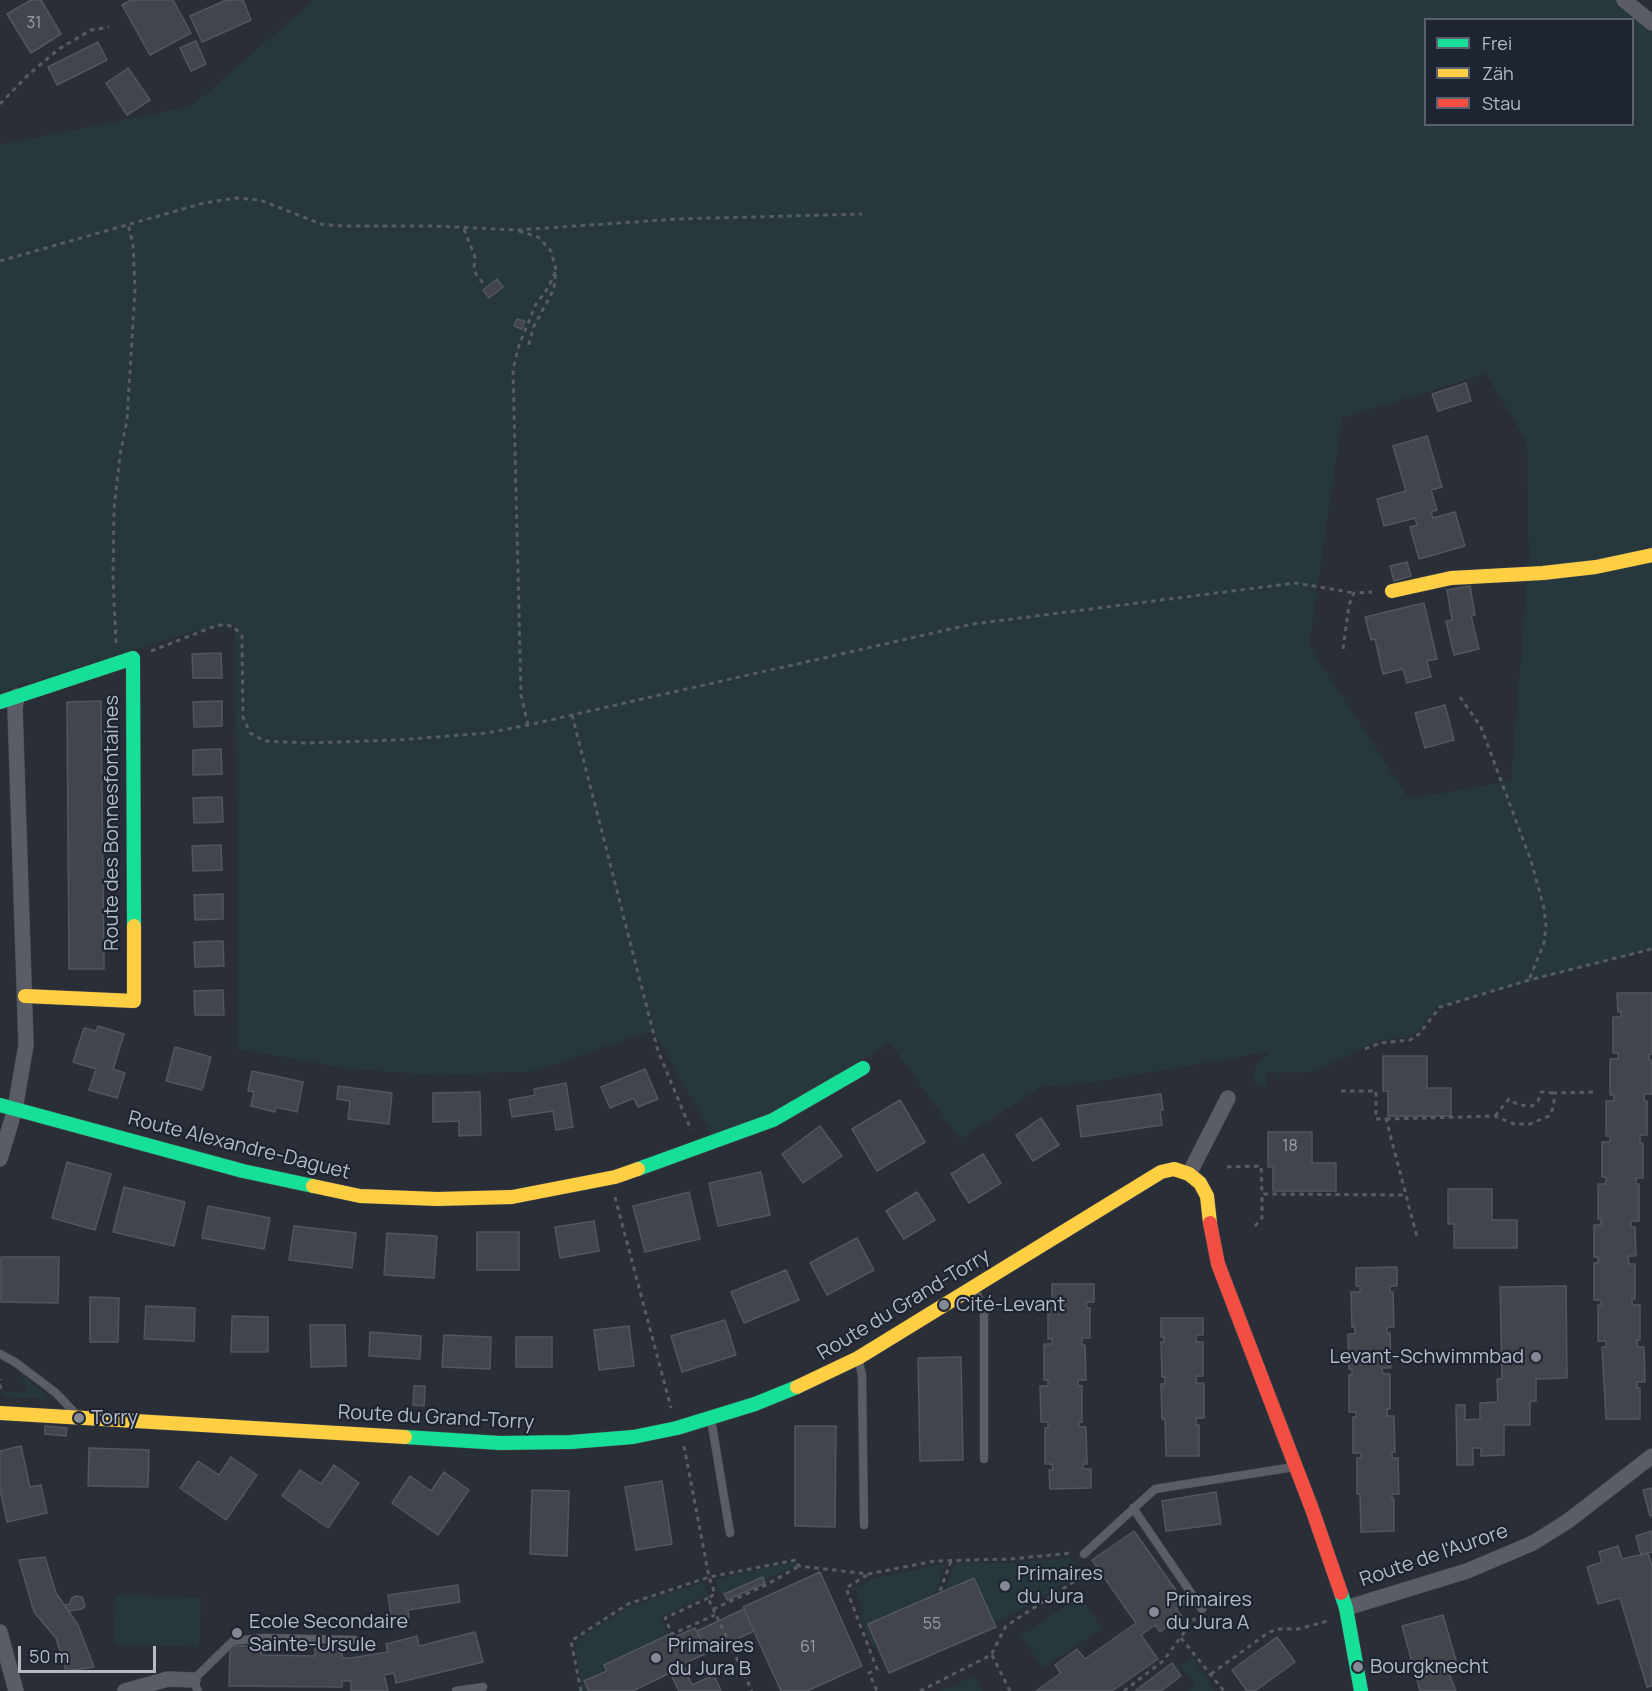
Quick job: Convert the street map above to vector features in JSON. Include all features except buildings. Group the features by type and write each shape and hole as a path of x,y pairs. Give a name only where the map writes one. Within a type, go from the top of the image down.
{"street":[{"path":"1624,0 1652,23"},
{"path":"1392,591 1450,578 1544,573 1596,567 1652,555"},
{"name":"Route des Bonnesfontaines","path":"0,702 133,658 134,1001 25,996"},
{"path":"0,1159 8,1107 26,1045 15,708 17,696"},
{"name":"Route Alexandre-Daguet","path":"8,1107 243,1171 360,1196 437,1199 512,1197 615,1177 699,1148 772,1120 863,1068"},
{"path":"1228,1098 1189,1174 1200,1183 1207,1196 1210,1227 1218,1264 1296,1466 1346,1608 1361,1691"},
{"name":"Route du Grand-Torry","path":"0,1413 500,1443 571,1442 633,1437 711,1419 756,1404 823,1376 858,1358 1161,1173 1174,1169 1189,1174"},
{"name":"Route de l'Aurore","path":"1346,1608 1467,1571 1533,1542 1568,1521 1652,1456"},
{"path":"0,1632 15,1691"},
{"path":"125,1691 168,1679 196,1685"}],"lane":[{"path":"973,1287 984,1308 984,1459"},
{"path":"0,1354 15,1362 56,1394 79,1418"},
{"path":"858,1358 862,1375 864,1525"},
{"path":"711,1419 730,1533"},
{"path":"1084,1554 1155,1489 1296,1466"},
{"path":"1133,1508 1202,1609"},
{"path":"196,1685 232,1641 262,1638 354,1640"},
{"path":"456,1691 483,1687"}],"path":[{"path":"0,104 29,74 59,49 91,30 109,27"},
{"path":"0,261 204,203 236,198 260,200 321,224 342,226 434,225 465,229 517,230 678,219 862,214"},
{"path":"116,645 113,577 114,509 120,455 127,420 135,289 133,245 128,224"},
{"path":"465,229 475,257 476,274 484,284"},
{"path":"517,230 538,237 551,251 556,270 554,289 533,328 528,348"},
{"path":"528,725 521,695 513,370 519,345 536,304 548,288 556,270"},
{"path":"133,658 218,625 233,626 242,636 243,717 250,733 264,741 307,743 398,740 487,733 528,725 973,624 1295,583 1354,593 1392,591"},
{"path":"1343,649 1349,605 1354,593"},
{"path":"1460,697 1481,728 1531,861 1544,908 1546,926 1544,943 1529,980"},
{"path":"572,715 658,1051 699,1148"},
{"path":"1365,1049 1380,1043 1410,1040 1419,1034 1440,1007 1529,980 1652,949"},
{"path":"1341,1091 1376,1091 1376,1119 1495,1116 1514,1124 1530,1124 1549,1116 1554,1106 1554,1093"},
{"path":"1495,1116 1509,1099 1518,1105 1532,1106 1538,1101 1541,1092 1598,1092"},
{"path":"1386,1119 1417,1237"},
{"path":"1227,1167 1261,1166 1262,1218 1255,1226"},
{"path":"613,1190 683,1443 709,1577 715,1594 665,1617 672,1634 716,1614"},
{"path":"1262,1194 1406,1194"},
{"path":"0,1389 1,1379"},
{"path":"713,1609 766,1585 799,1566 868,1574 935,1562 1011,1559 1069,1553 1084,1554 1084,1575 1006,1626 992,1654 920,1691"},
{"path":"581,1691 571,1641 628,1604 709,1577 796,1560 799,1566"},
{"path":"940,1591 951,1561"},
{"path":"868,1574 846,1588 877,1669 868,1673 877,1691"},
{"path":"708,1598 752,1691"},
{"path":"1124,1691 1163,1661 1202,1609"},
{"path":"1211,1674 1269,1632 1279,1629 1298,1629 1329,1621"},
{"path":"1181,1638 1224,1691"},
{"path":"992,1654 1010,1691"}],"shaded area":[{"path":"314,0 1624,0 1652,23 1652,949 1436,1007 1418,1031 1410,1037 1380,1040 1314,1072 1266,1073 1266,1087 1254,1081 1256,1064 1272,1051 1101,1081 1041,1087 960,1139 890,1043 746,1130 716,1142 653,1030 535,1071 439,1075 350,1069 239,1049 235,624 187,633 0,692 0,145 192,106","holes":["1486,374 1527,442 1529,558 1511,781 1409,799 1309,646 1342,418"]},
{"path":"23,1375 42,1390 46,1399 1,1396 3,1392 22,1393 25,1391 27,1387 21,1376"},
{"path":"1070,1558 1075,1565 1073,1577 1013,1614 988,1625 885,1638 872,1645 860,1616 864,1614 854,1588 874,1578 946,1564 933,1599 942,1597 954,1565 957,1563 1010,1563"},
{"path":"796,1562 797,1566 724,1595 719,1591 715,1579"},
{"path":"703,1582 708,1595 660,1617 670,1639 620,1691 583,1691 575,1650 576,1644 582,1637 630,1606"},
{"path":"116,1595 201,1598 199,1647 114,1644"},
{"path":"1080,1596 1102,1629 1043,1668 1021,1636"},
{"path":"1193,1658 1214,1691 1188,1691 1195,1685 1181,1666"},
{"path":"974,1676 982,1691 941,1691"}],"traffic: fast":[{"path":"0,702 133,658 134,926"},
{"path":"638,1169 773,1120 863,1068"},
{"path":"0,1105 243,1171 313,1186"},
{"path":"405,1437 500,1443 571,1442 633,1437 677,1428 755,1404 797,1387"},
{"path":"1341,1593 1346,1608 1361,1691"}],"traffic: slow":[{"path":"1392,591 1451,578 1543,573 1596,567 1652,555"},
{"path":"25,996 134,1001 134,926"},
{"path":"313,1186 360,1196 437,1199 512,1197 615,1177 638,1169"},
{"path":"797,1387 858,1358 1161,1172 1174,1169 1189,1174 1200,1183 1207,1196 1210,1223"},
{"path":"0,1413 405,1437"}],"traffic: jam":[{"path":"1210,1223 1218,1264 1312,1509 1341,1593"}],"place":[{"name":"Cité-Levant","path":"944,1305"},
{"name":"Levant-Schwimmbad","path":"1536,1357"},
{"name":"Torry","path":"79,1418"},
{"name":"Primaires du Jura","path":"1005,1586"},
{"name":"Primaires du Jura A","path":"1154,1612"},
{"name":"Ecole Secondaire Sainte-Ursule","path":"237,1633"},
{"name":"Primaires du Jura B","path":"656,1658"},
{"name":"Bourgknecht","path":"1358,1667"}]}
